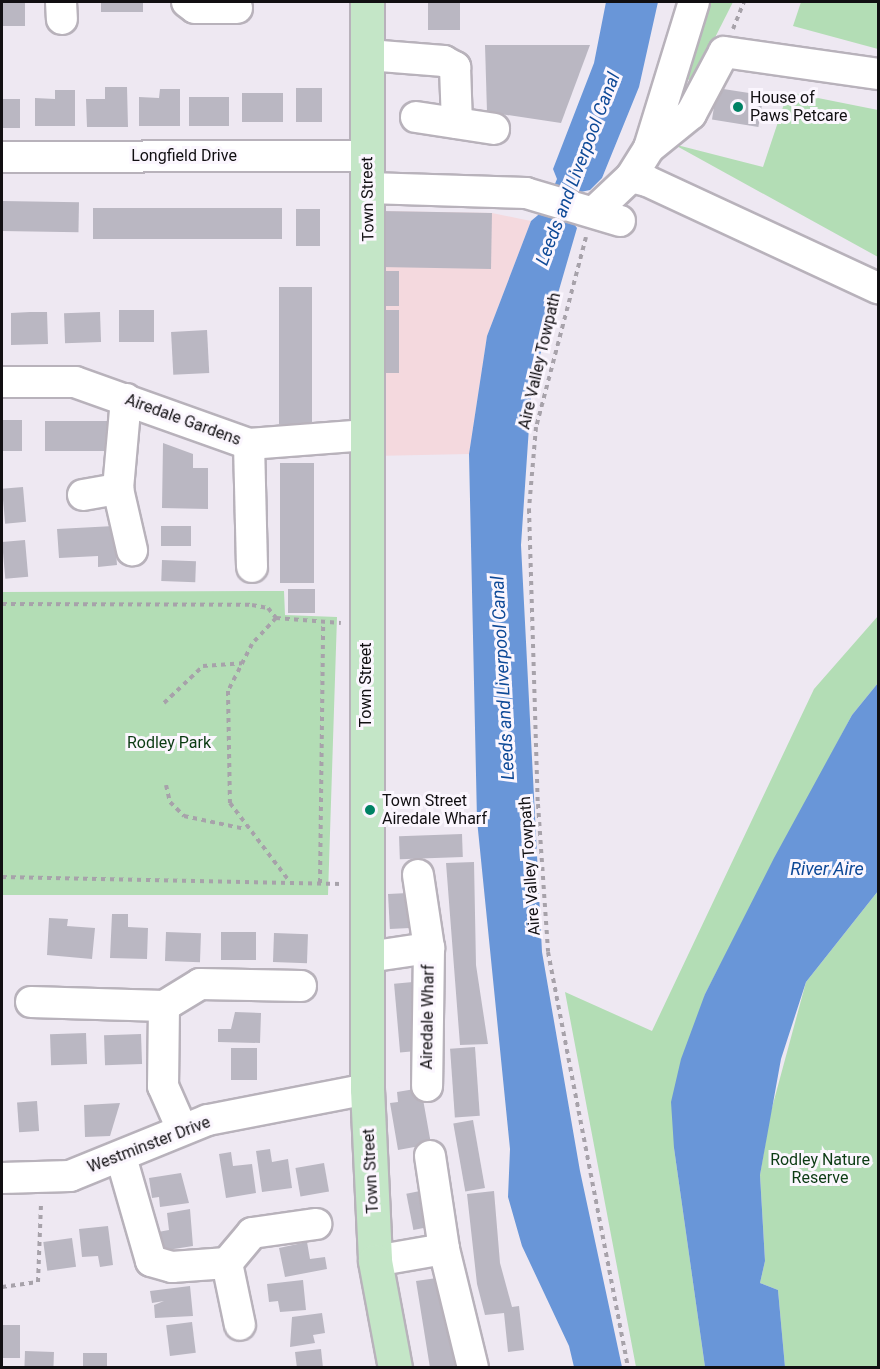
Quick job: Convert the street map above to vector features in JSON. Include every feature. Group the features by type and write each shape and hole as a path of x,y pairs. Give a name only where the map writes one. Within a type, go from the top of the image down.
{"main road":[{"name":"Town Street","path":"367,2 369,188 367,1089 375,1261 395,1368"}],"street":[{"path":"187,2 195,8 237,8"},
{"path":"369,188 526,193 598,212 631,177 649,148 694,2"},
{"path":"649,148 691,114 724,52 879,74"},
{"path":"368,55 444,61 455,68 457,123"},
{"path":"417,117 494,129"},
{"name":"Longfield Drive","path":"2,157 367,156"},
{"path":"631,177 709,207 879,288"},
{"name":"Airedale Gardens","path":"2,382 75,382 249,444 367,435"},
{"path":"126,399 118,489 132,550"},
{"path":"249,444 252,567"},
{"path":"83,495 118,489"},
{"name":"Airedale Wharf","path":"418,875 429,948 427,1086"},
{"name":"Airedale Wharf","path":"368,957 429,948"},
{"path":"31,1002 164,1006 200,984 301,986"},
{"path":"164,1006 163,1086 182,1129"},
{"name":"Westminster Drive","path":"2,1178 70,1176 121,1158 182,1129 367,1089"},
{"path":"430,1156 444,1249 473,1368"},
{"path":"121,1158 151,1261 172,1267 227,1263 252,1233 316,1224"},
{"path":"375,1261 444,1249"},
{"path":"227,1263 240,1325"}],"path":[{"name":"Aire Valley Towpath","path":"580,253 536,427 529,508 538,804 548,952 628,1368"},
{"path":"2,604 252,605 268,608 276,618 323,622 320,883 2,878"},
{"path":"276,618 242,663 228,691 230,802 246,829 290,882"},
{"path":"164,703 203,666 242,663"},
{"path":"166,785 170,802 184,816 246,829"},
{"path":"2,1287 38,1282 43,1177"}],"shaded area":[{"path":"381,211 492,213 531,221 487,336 469,454 374,456"}],"green space":[{"path":"702,2 733,2 693,81 677,76"},
{"path":"801,2 878,2 878,49 793,26"},
{"path":"788,92 878,110 878,257 673,144 763,167"},
{"name":"Rodley Park","path":"284,591 285,615 337,617 328,895 2,895 2,592"},
{"path":"878,616 878,683 852,715 705,994 674,1148 705,1367 636,1367 565,992 652,1031 814,689"},
{"name":"Rodley Nature Reserve","path":"878,891 878,1367 785,1367 778,1290 760,1283 765,1261 760,1175 770,1115 806,982"}],"water":[{"name":"Leeds and Liverpool Canal","path":"606,2 658,2 639,87 602,178 590,190 576,193 567,215 577,228 532,383 521,545 542,952 580,1171 622,1367 574,1367 569,1346 522,1246 508,1197 510,1149 477,820 469,454 487,336 531,221 544,210 557,179 553,169 594,63"},
{"name":"River Aire","path":"878,683 878,891 806,982 781,1059 760,1175 765,1261 760,1283 778,1290 785,1367 705,1367 674,1148 671,1102 681,1059 705,994 774,858 852,715"}],"building":[{"path":"2,2 25,2 25,26 2,26"},
{"path":"101,2 143,2 143,12 101,12"},
{"path":"428,2 460,2 460,30 428,30"},
{"path":"485,45 590,45 561,123 487,112"},
{"path":"105,87 127,87 128,127 87,127 86,99 105,99"},
{"path":"296,88 322,88 322,122 296,122"},
{"name":"House of Paws Petcare","path":"717,88 763,95 758,127 712,120"},
{"path":"160,89 180,89 180,126 139,126 139,97 159,98"},
{"path":"55,90 75,90 75,126 35,126 35,98 55,99"},
{"path":"242,93 283,93 283,122 242,122"},
{"path":"189,97 229,97 229,126 189,126"},
{"path":"2,99 20,99 20,128 2,128"},
{"path":"2,201 79,202 78,232 2,231"},
{"path":"93,208 282,208 282,239 93,239"},
{"path":"296,209 320,209 320,246 296,246"},
{"path":"381,211 492,213 491,269 380,267"},
{"path":"384,271 399,271 399,306 384,306"},
{"path":"279,287 312,287 312,424 279,424"},
{"path":"119,310 154,310 154,342 119,342"},
{"path":"384,310 399,310 399,373 384,373"},
{"path":"47,312 48,344 11,345 11,313"},
{"path":"100,312 101,342 65,343 64,313"},
{"path":"207,330 209,373 173,375 171,332"},
{"path":"2,420 22,420 22,451 2,451"},
{"path":"45,421 107,421 107,451 45,451"},
{"path":"163,443 193,454 193,468 208,468 208,509 162,508"},
{"path":"280,463 314,463 314,583 280,583"},
{"path":"23,487 26,522 5,524 2,489"},
{"path":"114,526 117,565 98,567 98,556 59,558 57,529"},
{"path":"161,526 191,526 191,546 161,546"},
{"path":"25,540 28,577 5,579 2,542"},
{"path":"162,560 196,561 195,582 161,581"},
{"path":"288,589 315,589 315,613 288,613"},
{"path":"462,834 463,857 400,859 399,836"},
{"path":"474,862 476,965 488,1044 460,1045 446,863"},
{"path":"408,893 410,928 390,929 388,894"},
{"path":"112,914 128,914 128,927 148,928 147,959 110,958"},
{"path":"49,918 68,919 67,926 95,928 92,959 47,955"},
{"path":"166,932 201,933 200,962 165,961"},
{"path":"221,932 256,932 256,960 221,960"},
{"path":"274,933 308,934 307,963 273,962"},
{"path":"413,982 419,1051 400,1052 394,984"},
{"path":"235,1012 261,1013 260,1043 218,1042 218,1029 231,1029"},
{"path":"86,1033 87,1064 51,1065 50,1034"},
{"path":"141,1034 142,1064 105,1065 104,1035"},
{"path":"475,1047 480,1116 455,1118 450,1049"},
{"path":"231,1048 257,1048 257,1080 231,1080"},
{"path":"421,1088 431,1144 398,1150 390,1103 398,1102 397,1092"},
{"path":"37,1101 39,1131 19,1132 17,1102"},
{"path":"120,1103 110,1136 85,1137 84,1105"},
{"path":"473,1120 485,1188 465,1191 453,1123"},
{"path":"270,1149 272,1162 288,1159 292,1188 262,1192 256,1151"},
{"path":"231,1152 233,1166 252,1164 256,1193 226,1198 219,1154"},
{"path":"324,1163 329,1192 300,1197 295,1168"},
{"path":"181,1173 189,1203 160,1207 159,1197 152,1198 149,1178"},
{"path":"425,1190 432,1226 413,1230 406,1194"},
{"path":"494,1191 500,1263 512,1307 519,1306 524,1350 508,1352 504,1313 485,1315 477,1284 467,1194"},
{"path":"190,1209 193,1246 161,1251 158,1232 169,1230 167,1213"},
{"path":"108,1226 113,1265 100,1267 98,1256 82,1257 79,1229"},
{"path":"72,1238 76,1267 47,1271 43,1242"},
{"path":"307,1242 310,1259 325,1257 327,1269 285,1277 279,1248"},
{"path":"437,1278 442,1310 464,1365 430,1368 416,1281"},
{"path":"303,1280 306,1310 280,1312 278,1301 269,1302 267,1284"},
{"path":"190,1286 193,1316 155,1318 154,1305 164,1301 152,1303 150,1291"},
{"path":"322,1313 325,1333 313,1335 315,1343 290,1347 292,1317"},
{"path":"192,1322 196,1353 170,1356 166,1325"},
{"path":"2,1325 20,1325 20,1358 2,1358"},
{"path":"321,1349 323,1368 297,1368 295,1352"},
{"path":"25,1351 54,1352 53,1368 24,1368"},
{"path":"83,1353 107,1353 107,1368 83,1368"}],"place":[{"name":"House of Paws Petcare","path":"738,107"},
{"name":"Town Street Airedale Wharf","path":"370,810"}]}
